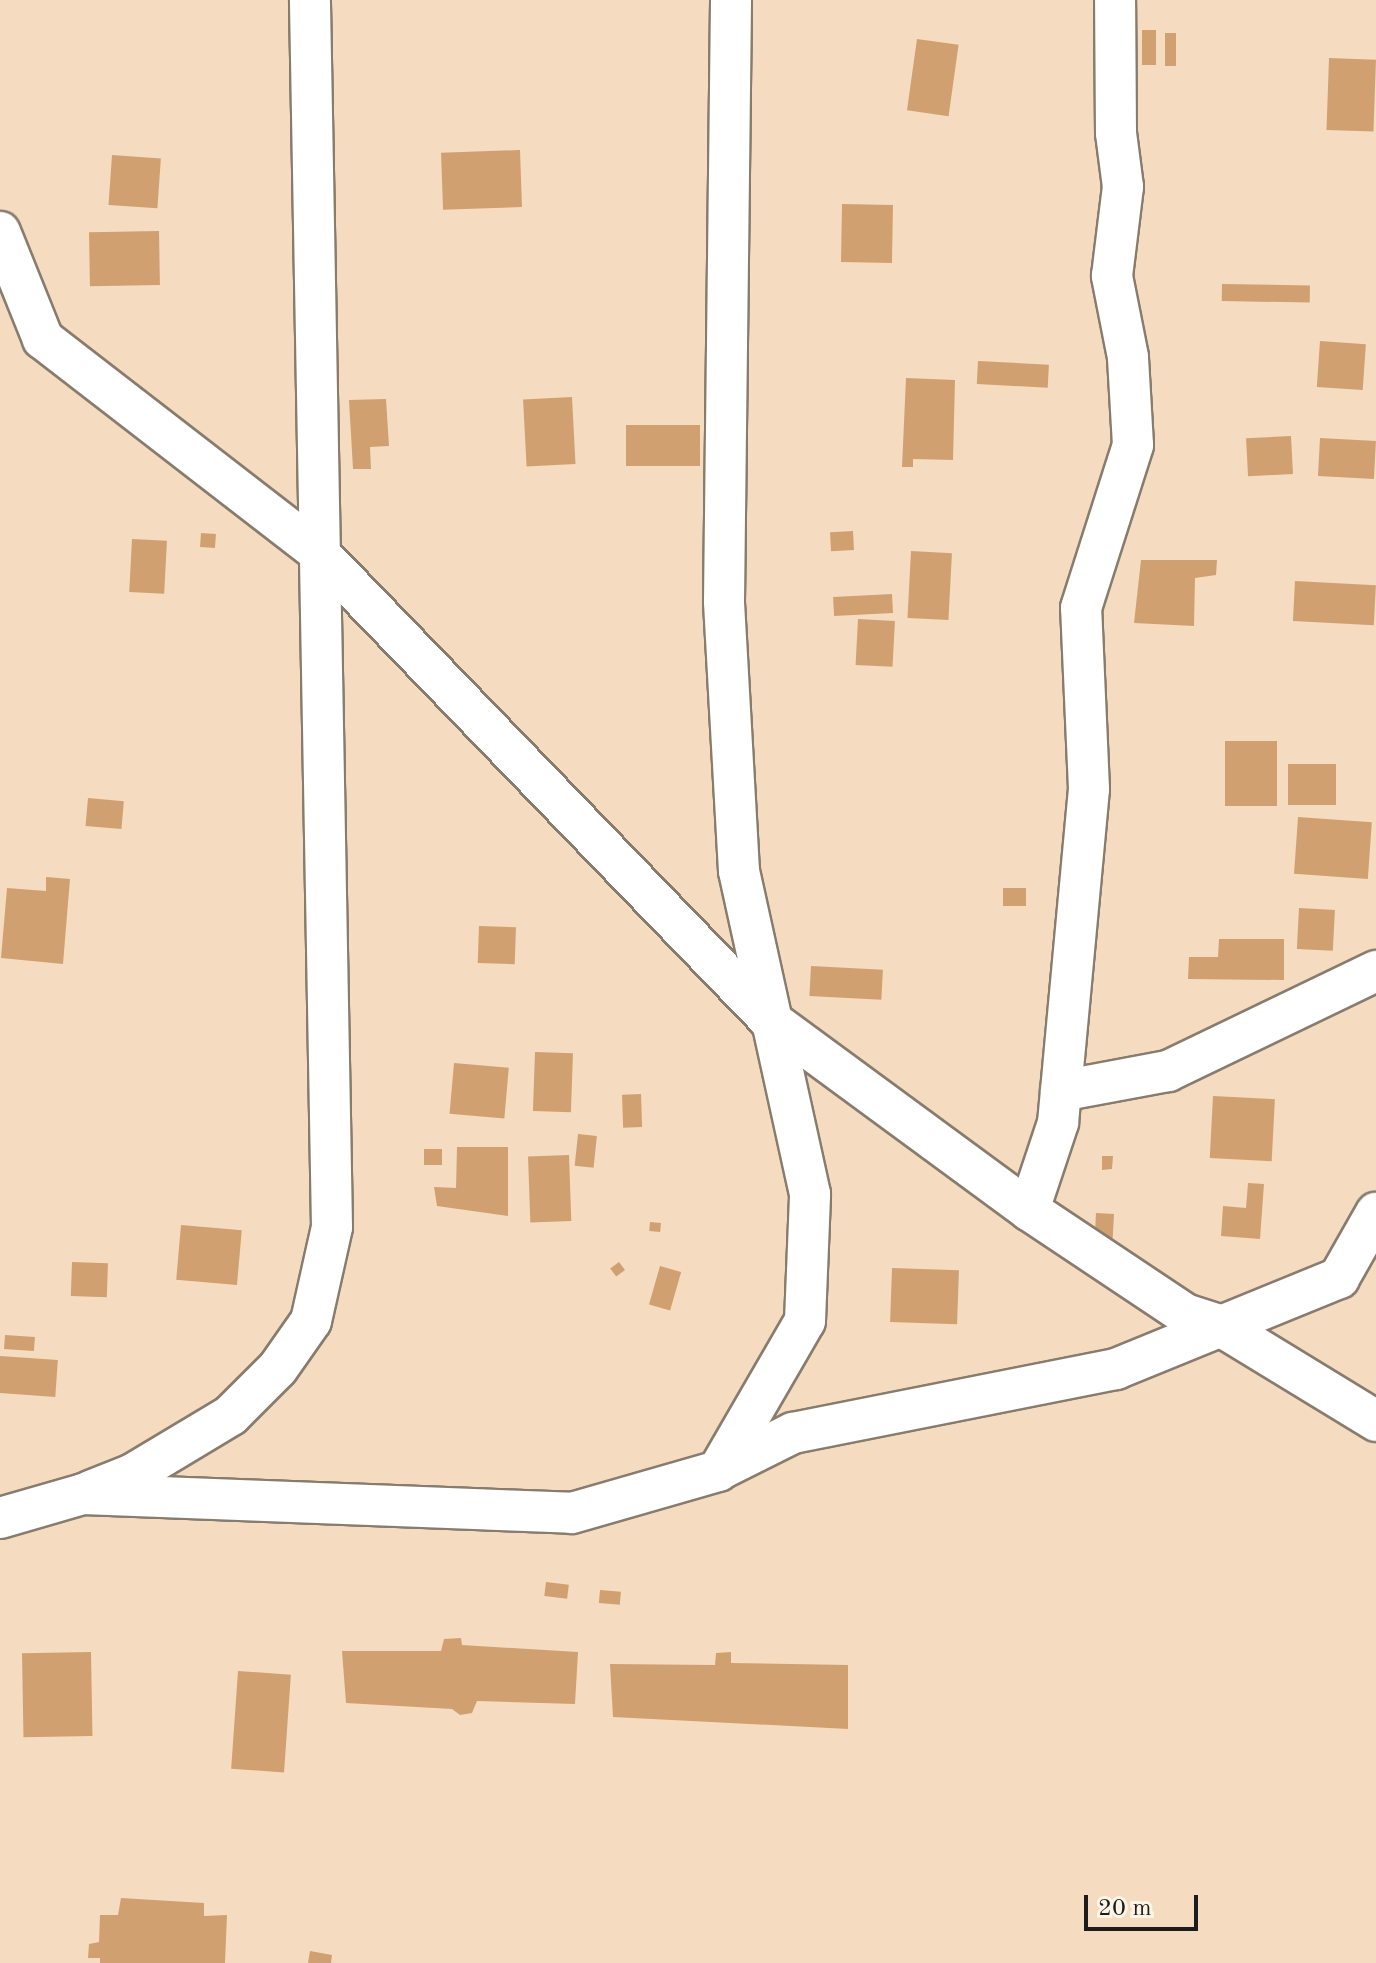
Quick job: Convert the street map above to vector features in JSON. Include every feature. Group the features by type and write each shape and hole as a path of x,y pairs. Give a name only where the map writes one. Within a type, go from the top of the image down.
{"street":[{"path":"0,1518 83,1494 133,1474 231,1415 278,1368 311,1321 332,1227 316,550 310,0"},
{"path":"718,1471 805,1321 810,1194 769,1019 739,871 724,601 731,0"},
{"path":"1029,1210 1058,1123 1089,789 1081,608 1133,445 1128,357 1112,276 1123,187 1116,133 1115,0"},
{"path":"0,232 43,339 316,550 769,1019 1029,1210 1185,1314 1219,1325 1376,1421"},
{"path":"1061,1091 1168,1071 1376,971"},
{"path":"83,1494 572,1513 718,1471 793,1433 1116,1369 1339,1278 1376,1213"}],"building":[{"path":"1142,30 1156,30 1156,65 1142,65"},
{"path":"1165,33 1176,33 1176,66 1165,66"},
{"path":"917,39 959,45 949,116 907,110"},
{"path":"1329,58 1376,60 1373,132 1326,130"},
{"path":"520,150 522,207 443,210 441,153"},
{"path":"112,155 161,158 157,208 109,205"},
{"path":"842,204 893,205 892,263 841,262"},
{"path":"159,231 160,285 90,286 89,232"},
{"path":"1222,284 1310,286 1310,303 1222,301"},
{"path":"1320,341 1366,344 1363,390 1317,387"},
{"path":"978,361 1049,365 1048,388 977,384"},
{"path":"906,378 955,380 953,460 913,459 913,467 902,467"},
{"path":"572,397 576,464 527,466 523,400"},
{"path":"386,399 389,446 370,447 371,469 353,469 349,400"},
{"path":"626,425 700,425 700,466 626,466"},
{"path":"1291,436 1293,474 1248,476 1246,438"},
{"path":"1320,438 1376,441 1374,479 1318,476"},
{"path":"853,531 854,550 831,551 830,532"},
{"path":"201,533 216,534 215,548 200,547"},
{"path":"132,539 167,541 164,594 129,592"},
{"path":"911,551 952,553 948,620 907,618"},
{"path":"1141,560 1217,560 1216,575 1195,578 1194,626 1134,623"},
{"path":"1295,581 1376,585 1374,625 1293,621"},
{"path":"892,594 893,613 834,616 833,597"},
{"path":"858,619 895,621 893,667 856,665"},
{"path":"1225,741 1277,741 1277,806 1225,806"},
{"path":"1288,764 1336,764 1336,805 1288,805"},
{"path":"88,798 124,801 121,829 86,826"},
{"path":"1298,817 1372,822 1368,879 1294,874"},
{"path":"46,877 70,879 63,964 1,958 7,888 46,891"},
{"path":"1003,888 1026,888 1026,906 1003,906"},
{"path":"1299,908 1335,910 1333,951 1297,949"},
{"path":"479,926 516,927 515,964 478,963"},
{"path":"1219,939 1284,939 1284,980 1188,979 1189,957 1218,957"},
{"path":"811,966 883,970 881,1000 809,996"},
{"path":"535,1052 573,1053 571,1112 533,1111"},
{"path":"454,1063 509,1068 504,1119 450,1114"},
{"path":"641,1094 642,1127 623,1128 622,1095"},
{"path":"1213,1096 1275,1099 1272,1161 1210,1158"},
{"path":"578,1134 597,1136 594,1168 575,1166"},
{"path":"457,1147 508,1147 508,1216 437,1206 434,1187 456,1188"},
{"path":"424,1149 442,1149 442,1165 424,1165"},
{"path":"569,1155 571,1221 530,1222 528,1156"},
{"path":"1102,1156 1113,1156 1112,1169 1102,1170"},
{"path":"1248,1183 1264,1184 1260,1239 1221,1236 1223,1206 1246,1208"},
{"path":"1096,1213 1114,1214 1113,1238 1095,1237"},
{"path":"650,1222 661,1223 660,1232 649,1231"},
{"path":"181,1225 242,1230 237,1285 176,1280"},
{"path":"72,1262 108,1263 107,1297 71,1296"},
{"path":"619,1262 625,1270 616,1277 610,1269"},
{"path":"660,1266 681,1272 670,1311 649,1304"},
{"path":"892,1268 959,1270 957,1324 890,1322"},
{"path":"5,1335 35,1337 34,1351 4,1349"},
{"path":"0,1356 58,1360 55,1397 0,1393"},
{"path":"546,1582 569,1585 567,1599 544,1596"},
{"path":"600,1590 621,1592 620,1605 599,1603"},
{"path":"461,1638 462,1645 578,1652 575,1704 477,1701 472,1713 460,1715 452,1709 346,1703 342,1651 441,1651 444,1639"},
{"path":"91,1652 92,1736 23,1737 22,1653"},
{"path":"731,1652 731,1663 848,1665 848,1729 613,1717 610,1664 715,1665 716,1653"},
{"path":"238,1671 291,1675 284,1772 231,1769"},
{"path":"121,1898 204,1903 204,1916 227,1915 225,1963 100,1963 100,1958 88,1958 89,1944 99,1942 100,1915 118,1915"},
{"path":"310,1951 332,1955 331,1963 308,1963"}]}
